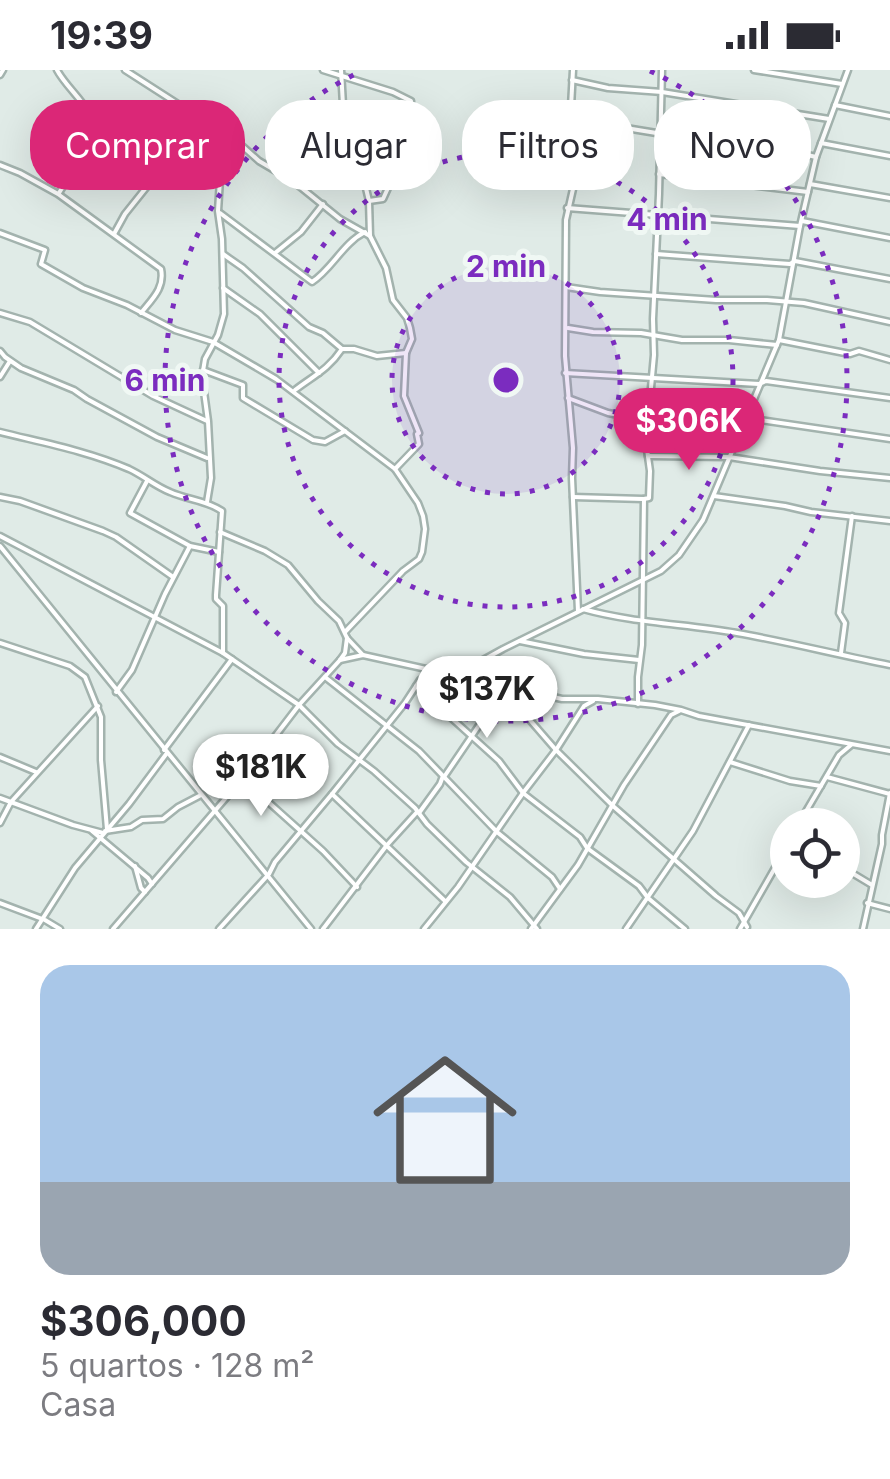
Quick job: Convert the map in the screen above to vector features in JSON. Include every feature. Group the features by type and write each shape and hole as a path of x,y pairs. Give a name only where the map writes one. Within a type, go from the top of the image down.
{"street":[{"path":"56,70 95,128 94,136 58,194"},
{"path":"127,70 173,100"},
{"path":"323,70 410,101 406,152 383,199 369,201"},
{"path":"341,70 343,105 369,201 368,234 386,268 393,300 409,323 412,339 406,353 404,396 419,444 395,469"},
{"path":"572,70 572,100"},
{"path":"662,70 662,100"},
{"path":"754,70 842,84"},
{"path":"811,180 848,70"},
{"path":"572,80 830,119"},
{"path":"835,105 890,116"},
{"path":"820,144 890,156"},
{"path":"245,149 258,162 293,181 340,218 368,234"},
{"path":"811,156 816,157"},
{"path":"0,165 58,194 161,270 162,284 141,312"},
{"path":"811,184 890,198"},
{"path":"114,234 144,190"},
{"path":"207,502 211,478 203,370 224,321 219,190"},
{"path":"572,190 567,208 566,373 580,610"},
{"path":"573,497 644,499 650,492 646,442 658,190"},
{"path":"456,675 660,571 680,555 714,496 778,342 808,192 791,190"},
{"path":"275,253 301,232 323,204"},
{"path":"567,208 801,224 890,238"},
{"path":"218,212 314,282 350,242 368,234"},
{"path":"0,233 46,250 41,264 66,280 175,330 213,342 276,379 395,469 423,516 421,556 346,635 345,653 340,660 114,929"},
{"path":"223,254 303,322 342,349 377,356 406,353"},
{"path":"656,254 738,259 758,264 790,264 794,260"},
{"path":"794,260 890,279"},
{"path":"223,288 260,314 320,373"},
{"path":"566,288 787,302 890,322"},
{"path":"0,312 30,322 144,391 208,422"},
{"path":"566,328 682,340 778,342 850,354 858,351 890,360"},
{"path":"293,391 313,381 342,349"},
{"path":"0,351 21,368 74,390 157,437 208,458"},
{"path":"0,377 10,361"},
{"path":"203,370 243,385 243,398 313,440 325,442 345,431"},
{"path":"566,373 760,384 773,381 890,398"},
{"path":"568,398 608,413 706,422 742,422 747,418 890,439"},
{"path":"0,432 80,452 222,511 216,599 224,606 223,653"},
{"path":"648,456 729,457 890,478"},
{"path":"148,481 130,513 190,546 219,552"},
{"path":"714,496 890,521"},
{"path":"0,497 116,537 173,577"},
{"path":"638,704 644,499"},
{"path":"841,654 845,622 839,613 852,516"},
{"path":"220,532 288,565 364,655"},
{"path":"0,536 223,653 300,705 472,866 510,896 534,928 624,786 672,715 681,710"},
{"path":"0,546 311,929"},
{"path":"116,692 132,670 190,546"},
{"path":"580,610 682,628 734,632 890,666"},
{"path":"520,641 641,660"},
{"path":"0,643 70,666 85,677 101,717 104,831 110,846 152,884"},
{"path":"340,660 364,655 562,699 667,707 890,751"},
{"path":"36,929 75,868 129,804 232,659"},
{"path":"218,929 360,760 420,680 434,672"},
{"path":"325,677 419,751 497,832 552,877 560,890"},
{"path":"416,686 472,734 523,792 639,886 684,929"},
{"path":"324,929 445,778 504,688"},
{"path":"504,688 556,750 613,806 716,896 739,913 748,914"},
{"path":"424,929 584,706 598,699"},
{"path":"0,823 11,802 36,772 98,706"},
{"path":"667,707 668,721"},
{"path":"626,929 703,815 749,725"},
{"path":"837,743 839,755"},
{"path":"808,808 839,755 851,746"},
{"path":"0,756 36,772"},
{"path":"730,762 821,786"},
{"path":"827,778 890,793 863,929"},
{"path":"243,780 357,887"},
{"path":"332,794 446,902"},
{"path":"0,798 92,831 104,831 142,820 163,819 201,795"},
{"path":"104,831 110,846"},
{"path":"882,844 890,846"},
{"path":"134,866 140,888 145,892"},
{"path":"745,927 770,876"},
{"path":"860,878 872,885"},
{"path":"0,903 60,929"},
{"path":"867,903 890,909"},
{"path":"739,913 745,927"}]}
